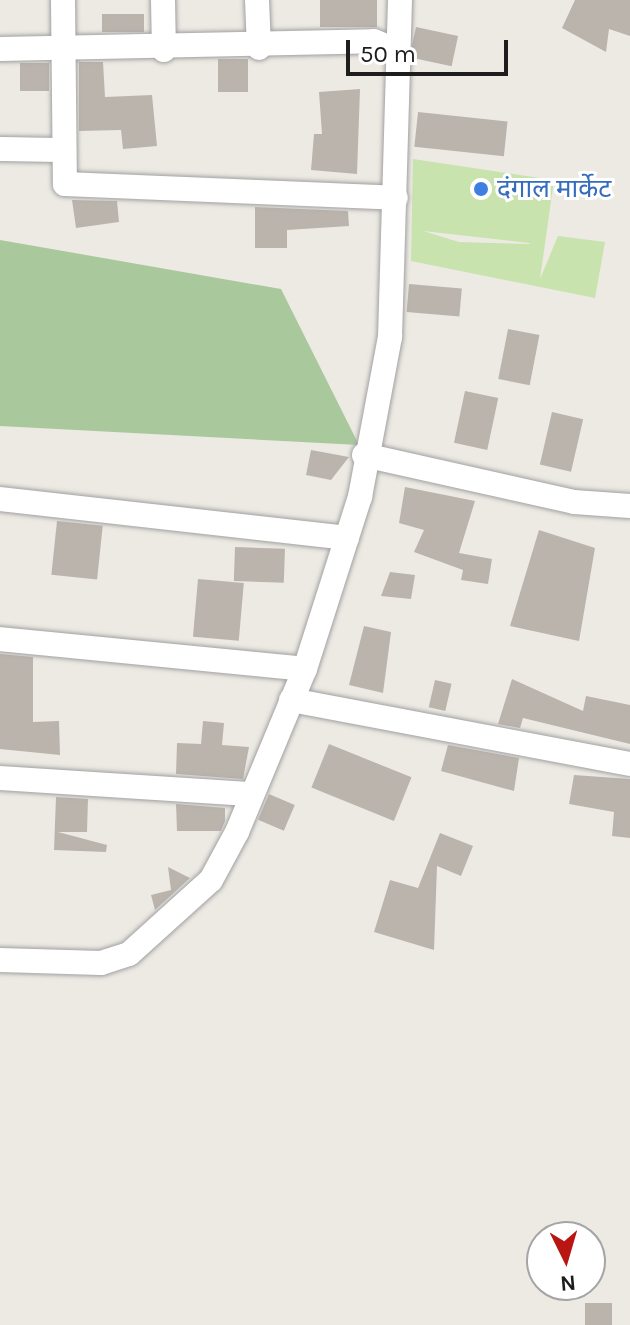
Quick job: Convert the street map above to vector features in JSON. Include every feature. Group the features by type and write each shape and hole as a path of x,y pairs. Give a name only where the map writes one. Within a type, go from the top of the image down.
{"street":[{"path":"63,0 61,150 63,179 70,187 396,198"},
{"path":"163,0 164,50"},
{"path":"257,0 259,48"},
{"path":"0,960 101,963 129,954 211,880 305,669 347,538 390,337 396,198 395,50 400,0"},
{"path":"0,49 259,48 374,41 395,50"},
{"path":"0,149 61,150"},
{"path":"364,455 574,502 630,506"},
{"path":"0,499 347,538"},
{"path":"0,639 305,669"},
{"path":"291,700 630,764"},
{"path":"0,778 248,794"}],"green space":[{"path":"413,159 554,180 540,279 558,236 605,242 595,298 411,261","holes":["423,231 529,243 459,242"]},
{"path":"0,240 281,289 359,445 0,426"}],"building":[{"path":"320,0 377,0 377,27 320,27"},
{"path":"575,0 630,0 630,36 609,29 606,52 562,28"},
{"path":"102,14 144,14 144,32 102,32"},
{"path":"416,27 458,36 452,66 410,57"},
{"path":"218,59 248,59 248,92 218,92"},
{"path":"79,62 103,62 105,97 152,95 157,146 123,149 121,130 79,131"},
{"path":"20,63 49,63 49,91 20,91"},
{"path":"360,89 357,174 311,170 314,134 322,134 319,92"},
{"path":"418,112 508,121 504,156 414,147"},
{"path":"72,200 117,201 119,222 76,228"},
{"path":"255,207 348,211 349,226 287,230 287,248 255,248"},
{"path":"409,284 462,289 459,317 407,312"},
{"path":"508,329 539,335 530,385 498,379"},
{"path":"465,391 498,398 487,450 454,443"},
{"path":"552,412 583,419 571,472 540,465"},
{"path":"311,450 349,457 331,480 306,475"},
{"path":"405,487 475,501 459,553 492,559 488,584 461,580 463,570 414,552 424,530 399,523"},
{"path":"57,521 103,526 97,580 51,575"},
{"path":"539,530 595,548 579,641 510,626"},
{"path":"235,547 285,549 284,583 234,581"},
{"path":"390,572 415,575 411,599 381,596"},
{"path":"198,579 244,583 239,641 193,637"},
{"path":"364,626 391,632 383,693 349,685"},
{"path":"0,654 33,657 33,722 59,721 60,755 0,749"},
{"path":"512,679 583,711 586,696 630,705 630,744 523,718 520,728 498,724"},
{"path":"435,680 452,684 445,711 429,707"},
{"path":"203,721 224,723 222,745 249,747 243,779 176,774 177,743 201,744"},
{"path":"329,744 412,777 394,821 311,788"},
{"path":"448,745 519,758 514,791 441,771"},
{"path":"574,775 630,779 630,838 612,836 614,812 569,804"},
{"path":"269,794 295,805 284,831 258,820"},
{"path":"56,797 88,799 87,832 58,832 107,845 106,852 54,850"},
{"path":"176,804 225,808 221,831 177,831"},
{"path":"440,833 473,846 461,876 437,866 434,950 374,932 390,880 418,888"},
{"path":"168,867 190,878 155,910 151,895 171,890"},
{"path":"585,1303 612,1303 612,1325 585,1325"}],"place":[{"name":"दंगाल मार्केट","path":"481,189"}]}
